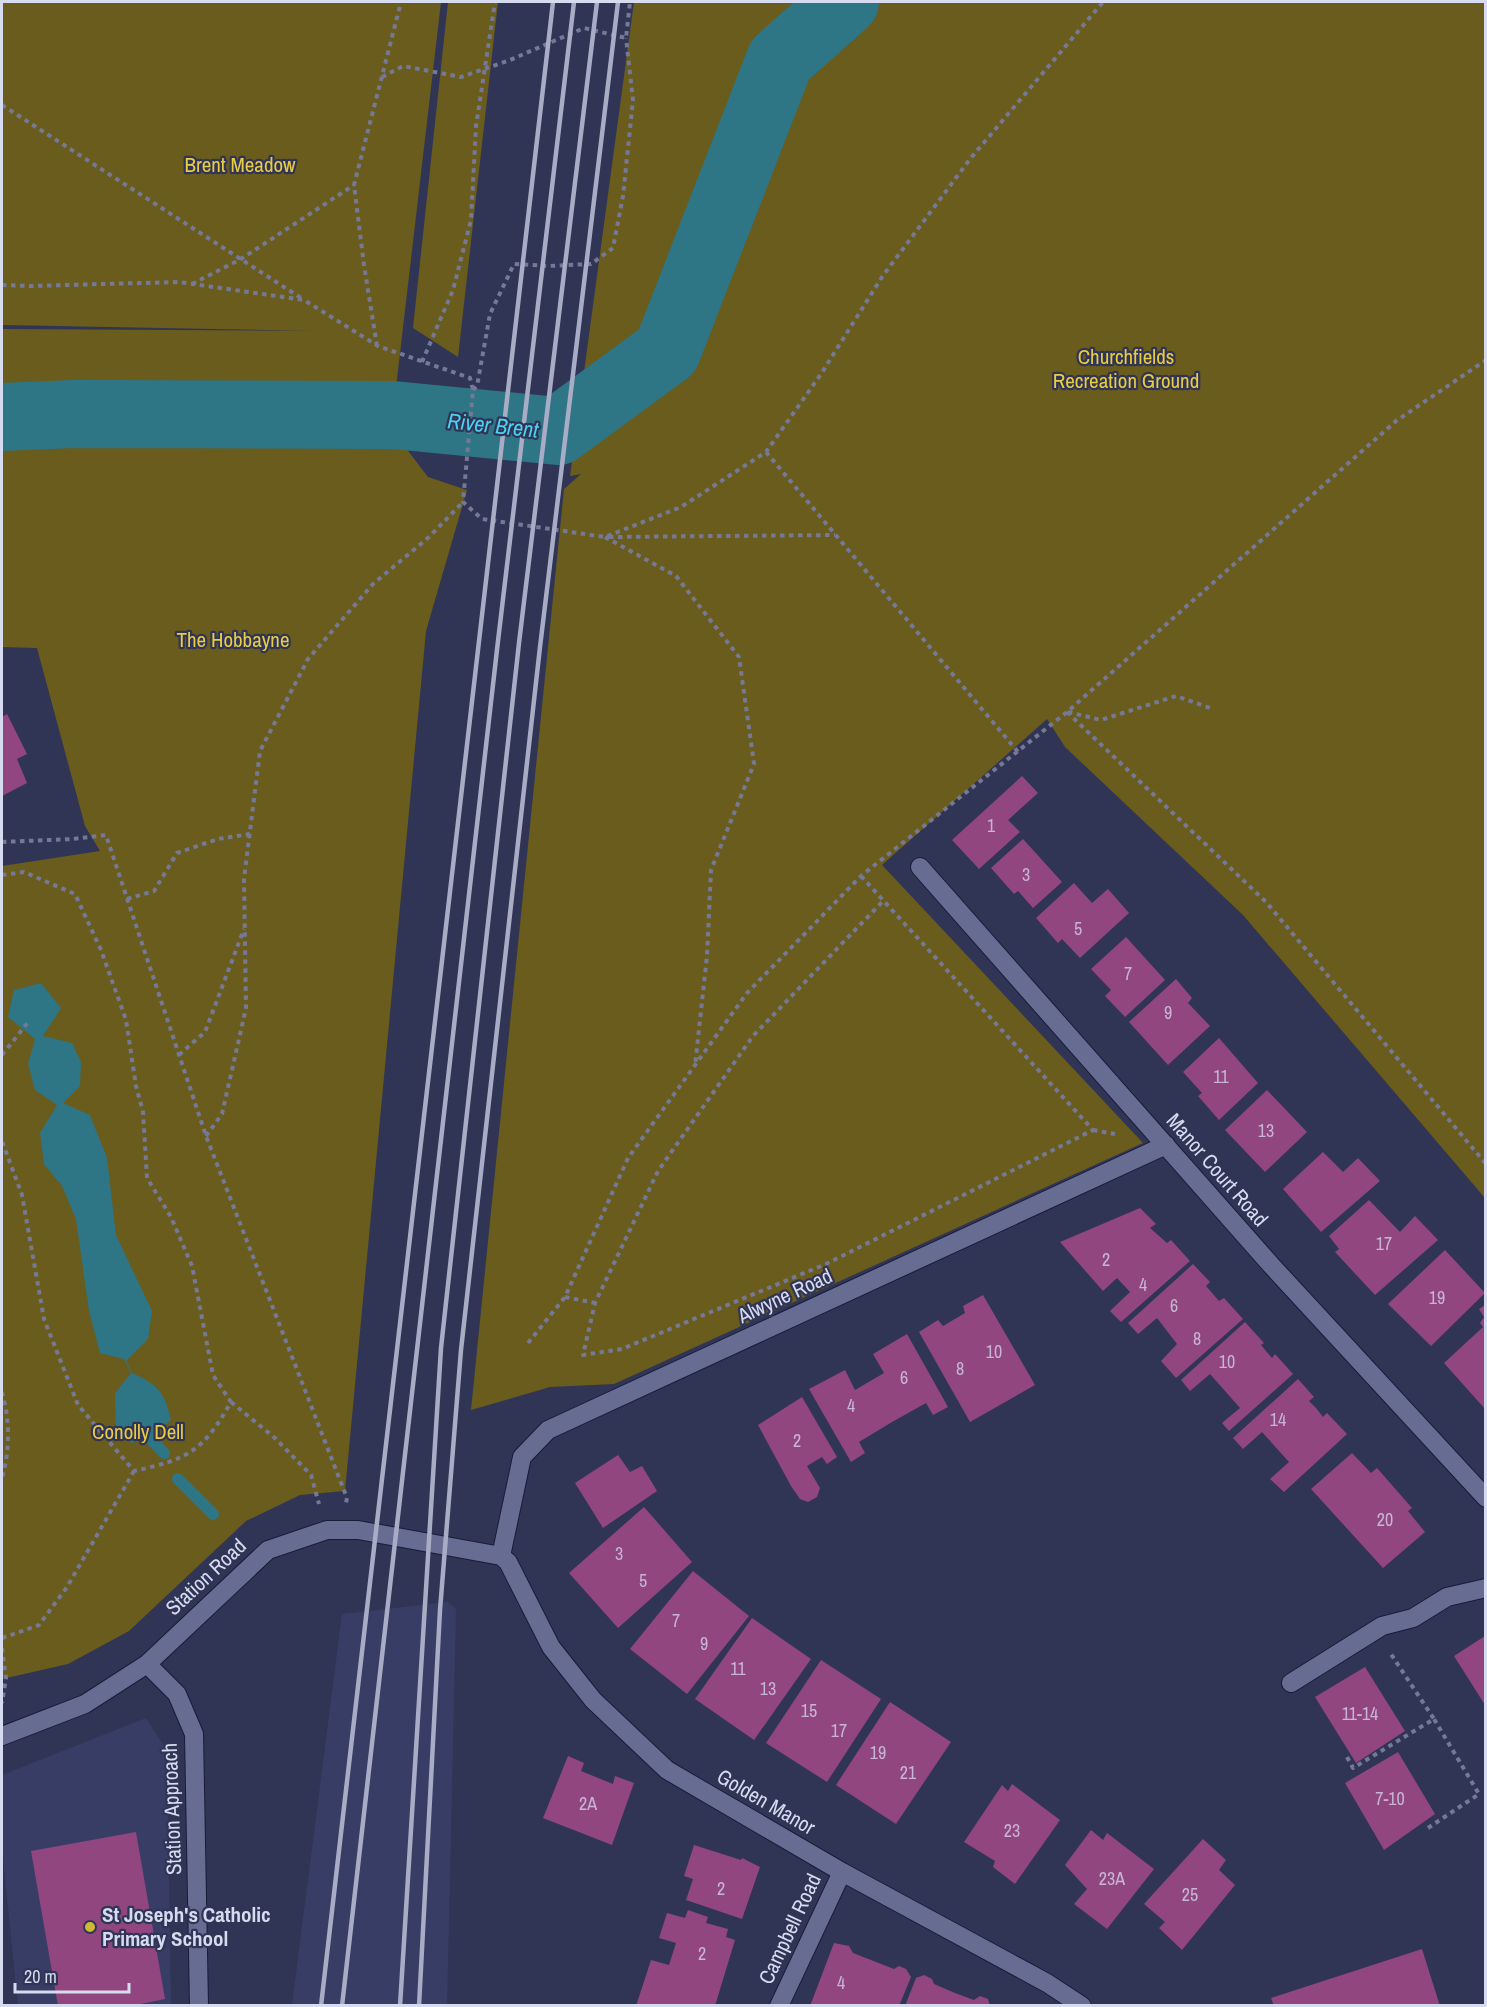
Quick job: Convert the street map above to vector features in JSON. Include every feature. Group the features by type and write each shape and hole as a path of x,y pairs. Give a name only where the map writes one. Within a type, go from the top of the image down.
{"street":[{"name":"Manor Court Road","path":"920,867 1271,1265 1485,1498"},
{"name":"Alwyne Road","path":"501,1556 522,1457 548,1430 1166,1145"},
{"name":"Station Road","path":"2,1736 85,1704 147,1664 268,1550 335,1530 358,1530 501,1556"},
{"name":"Golden Manor","path":"501,1556 508,1562 551,1647 593,1700 667,1770 842,1872 1047,1983 1082,2006"},
{"path":"1291,1683 1376,1630 1413,1618 1447,1597 1485,1588"},
{"name":"Station Approach","path":"147,1664 177,1694 194,1734 200,2006"},
{"name":"Campbell Road","path":"779,2006 842,1872"}],"path":[{"path":"378,346 364,264 354,184 400,2"},
{"path":"422,362 453,290 471,220 476,126 487,68 495,2"},
{"path":"473,390 477,386 490,314 514,264 548,266 591,264 613,248 623,196 633,100 626,38 630,2"},
{"path":"605,537 681,507 766,452 821,374 882,277 963,168 1058,51 1103,2"},
{"path":"381,78 403,66 461,77 584,28 626,38"},
{"path":"2,105 378,346 470,378 473,390 463,502 429,537 373,584 308,659 260,751 244,879 246,1008 222,1114 206,1136"},
{"path":"192,284 241,259 354,184"},
{"path":"2,285 178,282 304,300"},
{"path":"528,1343 565,1297 628,1158 747,993 861,876 1067,712 1396,421 1485,360"},
{"path":"766,452 1018,752"},
{"path":"463,502 482,519 605,537 836,535"},
{"path":"605,537 676,576 739,657 754,764 711,870 706,956 694,1066"},
{"path":"1067,712 1101,720 1176,696 1212,710"},
{"path":"1067,712 1266,902 1485,1164"},
{"path":"127,899 154,891 177,854 218,839 250,834"},
{"path":"2,842 106,835 206,1136 347,1498 335,1530"},
{"path":"2,875 24,872 75,894 101,950 126,1020 136,1086 143,1112 147,1178 171,1217 192,1266 213,1375 231,1402 274,1438 311,1475 335,1530"},
{"path":"861,876 1093,1130 826,1264 622,1349 583,1355 595,1303 658,1171 753,1036 883,901"},
{"path":"179,1055 205,1032 245,925"},
{"path":"2,1055 29,1021"},
{"path":"2,1142 22,1196 44,1320 78,1405 134,1471"},
{"path":"565,1297 595,1303"},
{"path":"2,1392 9,1414 2,1478"},
{"path":"2,1638 39,1625 67,1587 134,1471 167,1464 200,1447 218,1426 231,1402"},
{"path":"1376,1630 1479,1794 1428,1828"},
{"path":"2,1648 6,1678 2,1703"},
{"path":"1347,1757 1353,1768 1434,1719"}],"shaded area":[{"path":"41,983 61,1008 43,1036 72,1043 81,1062 80,1086 63,1103 90,1115 107,1158 116,1235 152,1311 148,1339 126,1361 132,1373 159,1390 166,1402 171,1420 150,1438 132,1443 116,1434 115,1393 131,1373 124,1359 100,1353 89,1311 76,1219 62,1186 44,1164 40,1133 57,1105 35,1090 28,1064 35,1039 8,1017 14,990"},
{"path":"448,1602 456,1609 447,2005 292,2005 342,1614"},
{"name":"St Joseph's Catholic Primary School","path":"146,1718 167,1751 171,2005 18,2005 2,1848 2,1775"}],"green space":[{"name":"Brent Meadow","path":"2,2 441,2 395,396 2,400 2,329 315,331 2,325"},
{"path":"448,2 498,2 458,357 413,328"},
{"name":"Churchfields Recreation Ground","path":"634,2 1485,2 1485,1198 1243,915 1065,747 1047,719 882,865 1143,1143 614,1384 550,1387 471,1410 564,489 581,474 570,476"},
{"name":"The Hobbayne","path":"402,443 428,477 467,490 426,631 345,1491 300,1495 246,1521 129,1631 68,1664 2,1679 2,866 100,851 85,826 37,648 2,647 2,446 171,448"}],"building":[{"path":"7,714 27,754 17,759 27,783 2,796 2,717"},
{"path":"1022,776 1038,793 1008,820 1020,832 979,869 952,840"},
{"path":"1023,839 1062,882 1033,908 1018,891 1014,894 991,868"},
{"path":"1074,883 1092,903 1108,889 1129,913 1080,958 1062,939 1058,943 1036,918"},
{"path":"1126,937 1165,980 1125,1017 1105,996 1111,990 1091,969"},
{"path":"1176,979 1192,998 1188,1003 1210,1026 1168,1065 1129,1022"},
{"path":"1219,1038 1258,1083 1219,1120 1198,1096 1202,1093 1183,1072"},
{"path":"1267,1090 1307,1132 1265,1172 1225,1130"},
{"path":"1323,1152 1343,1172 1358,1158 1380,1181 1321,1232 1283,1189"},
{"path":"1369,1200 1400,1232 1415,1216 1438,1240 1375,1295 1335,1252 1339,1249 1329,1236"},
{"path":"1140,1208 1156,1224 1150,1228 1167,1243 1171,1240 1190,1261 1121,1322 1110,1311 1130,1292 1117,1278 1103,1291 1060,1242"},
{"path":"1445,1250 1485,1293 1431,1346 1388,1304"},
{"path":"1193,1264 1210,1282 1206,1286 1219,1301 1224,1298 1243,1319 1176,1378 1161,1361 1177,1344 1157,1318 1138,1334 1128,1323"},
{"path":"983,1295 1035,1385 970,1422 919,1332 938,1320 943,1326 965,1313 963,1306"},
{"path":"1485,1305 1485,1409 1444,1363 1483,1327 1480,1323 1484,1317 1479,1309"},
{"path":"1245,1322 1264,1343 1261,1345 1272,1358 1275,1354 1293,1374 1229,1431 1222,1423 1240,1408 1210,1374 1190,1391 1181,1380"},
{"path":"907,1334 948,1407 933,1415 926,1403 892,1422 859,1442 865,1453 851,1462 809,1389 845,1370 855,1390 884,1373 873,1354"},
{"path":"1298,1379 1314,1397 1309,1401 1323,1417 1327,1413 1347,1434 1284,1492 1270,1479 1289,1462 1262,1432 1243,1449 1233,1438"},
{"path":"802,1397 837,1457 827,1464 822,1457 807,1466 820,1488 817,1497 808,1502 800,1499 791,1486 758,1425"},
{"path":"1352,1453 1371,1473 1377,1468 1412,1508 1408,1511 1425,1532 1383,1568 1311,1489"},
{"path":"618,1455 630,1472 642,1466 657,1491 603,1528 575,1483"},
{"path":"644,1507 692,1562 618,1628 569,1573"},
{"path":"693,1571 749,1616 687,1694 630,1649"},
{"path":"752,1618 811,1659 754,1740 695,1699"},
{"path":"1485,1636 1485,1705 1454,1656"},
{"path":"821,1660 881,1699 827,1782 766,1743"},
{"path":"1365,1667 1405,1731 1356,1763 1315,1697"},
{"path":"890,1702 951,1742 896,1824 836,1785"},
{"path":"1398,1752 1435,1814 1384,1850 1345,1783"},
{"path":"568,1756 584,1763 581,1771 613,1784 615,1776 634,1783 612,1845 543,1818"},
{"path":"1012,1784 1060,1820 1015,1884 993,1867 995,1861 964,1842 1002,1785 1008,1791"},
{"path":"1091,1830 1103,1840 1107,1833 1154,1869 1107,1929 1074,1904 1087,1889 1065,1865"},
{"path":"136,1832 165,1999 131,2006 58,2006 31,1851"},
{"path":"1203,1839 1226,1860 1219,1870 1235,1885 1182,1950 1159,1928 1165,1922 1144,1904"},
{"path":"694,1845 741,1860 742,1858 760,1867 742,1919 686,1900 693,1879 684,1876"},
{"path":"688,1910 708,1917 706,1923 728,1929 726,1937 735,1940 715,2006 636,2006 651,1960 669,1965 676,1943 659,1938 667,1913 685,1918"},
{"path":"834,1943 849,1946 853,1953 894,1969 899,1966 906,1969 911,1977 899,2006 810,2006"},
{"path":"1422,1949 1440,2006 1274,2006 1271,1998"},
{"path":"924,1975 932,1979 934,1984 955,1993 974,2000 980,1996 988,1999 990,2006 905,2006 916,1978"}],"waterway":[{"name":"River Brent","path":"2,417 74,414 393,415 558,431 667,351 780,60 845,2"},
{"path":"150,1438 164,1453"},
{"path":"178,1479 213,1514"}],"railway":[{"path":"321,2006 553,2"},
{"path":"342,2006 498,641 574,2"},
{"path":"400,2006 441,1348 519,643 597,2"},
{"path":"419,2006 440,1610 461,1350 540,647 618,2"}],"place":[{"name":"St Joseph's Catholic Primary School","path":"90,1927"}],"park label":[{"name":"Conolly Dell","path":"138,1432"}]}
